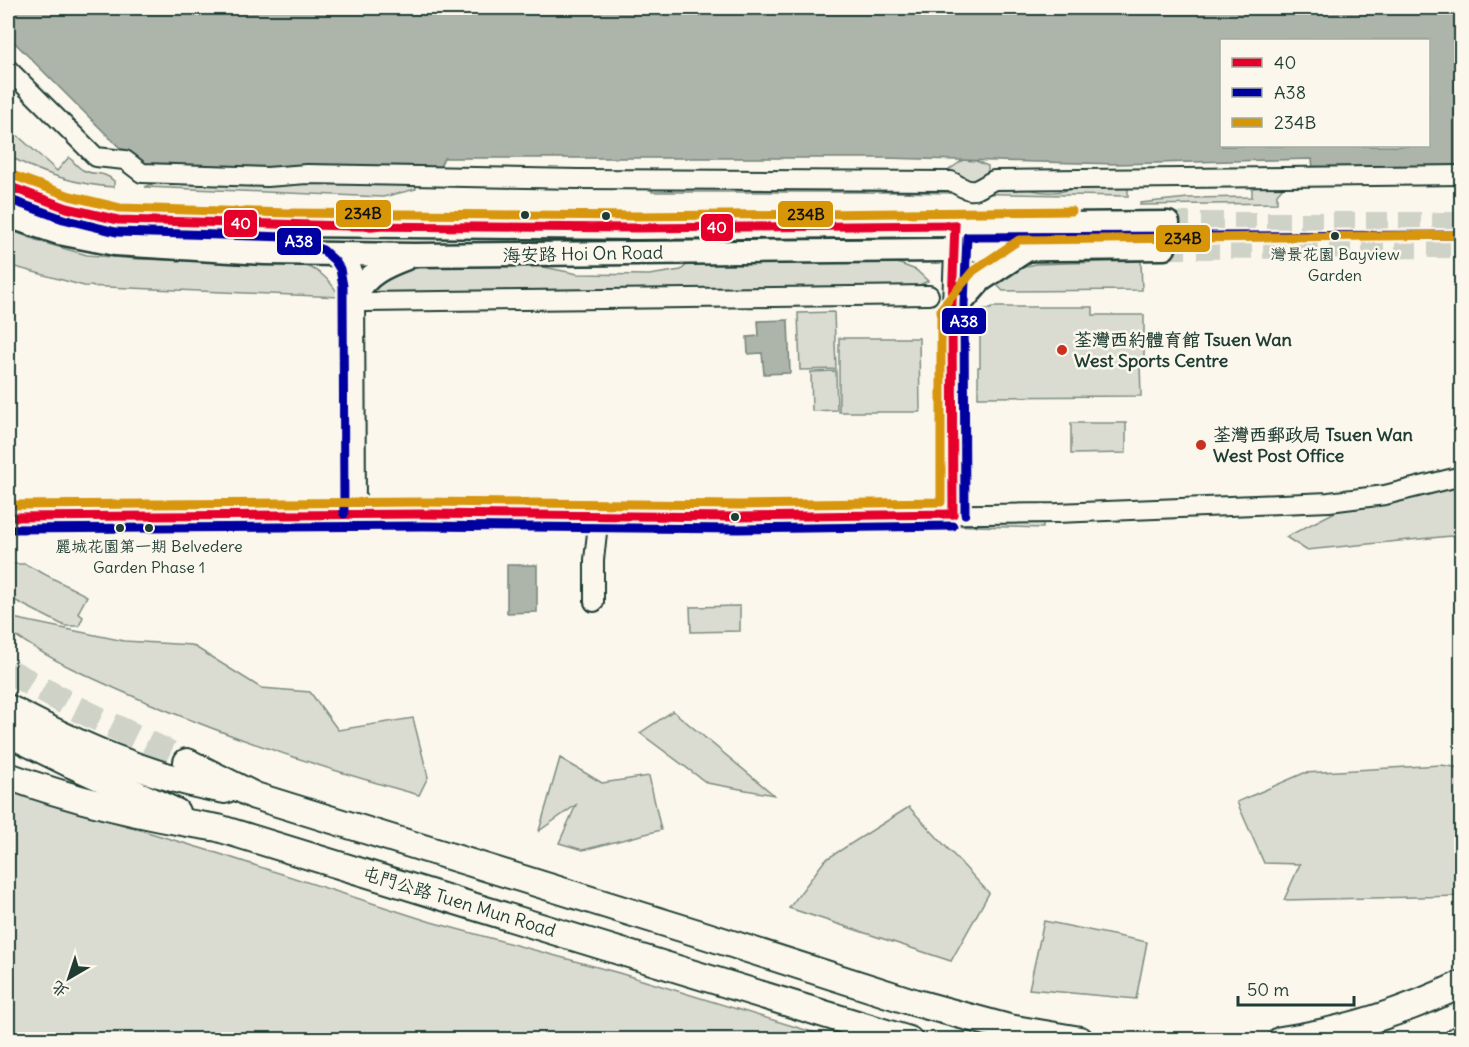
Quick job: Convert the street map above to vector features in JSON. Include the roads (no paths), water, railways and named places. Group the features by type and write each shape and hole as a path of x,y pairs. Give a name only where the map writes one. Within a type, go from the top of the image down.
{"highway":[{"path":"8,708 84,745 144,770 196,785 255,796 914,1002 1009,1028 1080,1040"},
{"path":"8,733 174,811 218,828"},
{"path":"187,762 255,796"},
{"name":"屯門公路 Tuen Mun Road","path":"8,776 63,795 130,813 218,828 909,1040"},
{"path":"1281,1040 1354,1026 1437,996 1461,984"}],"main road":[{"name":"海安路 Hoi On Road","path":"8,186 67,208 118,220 288,225 636,228 1168,223"},
{"name":"海安路 Hoi On Road","path":"8,216 59,233 115,244 265,253 414,255 1164,248"},
{"path":"288,225 330,240 345,254"},
{"path":"952,314 981,280 1025,251"},
{"path":"361,299 364,282 383,267 414,255"}],"street":[{"path":"10,78 96,157 125,160 142,173 267,177 307,174 578,180 951,181 962,188 976,190 994,180 1461,175"},
{"path":"953,514 952,314 955,225"},
{"path":"345,254 355,276 361,299 356,514"},
{"path":"361,299 929,295"},
{"path":"8,517 356,514 739,517 1100,512 1329,502 1385,495 1461,476"},
{"path":"594,602 594,560 599,515"}],"tunnel":[{"path":"1168,223 1462,223"},
{"path":"1164,248 1462,247"},
{"path":"8,671 76,708 187,762"}],"place":[{"name":"灣景花園 Bayview Garden","path":"1335,236"},
{"name":"荃灣西約體育館 Tsuen Wan West Sports Centre","path":"1062,350"},
{"name":"荃灣西郵政局 Tsuen Wan West Post Office","path":"1201,445"},
{"name":"麗城花園第一期 Belvedere Garden Phase 1","path":"149,528"}]}
